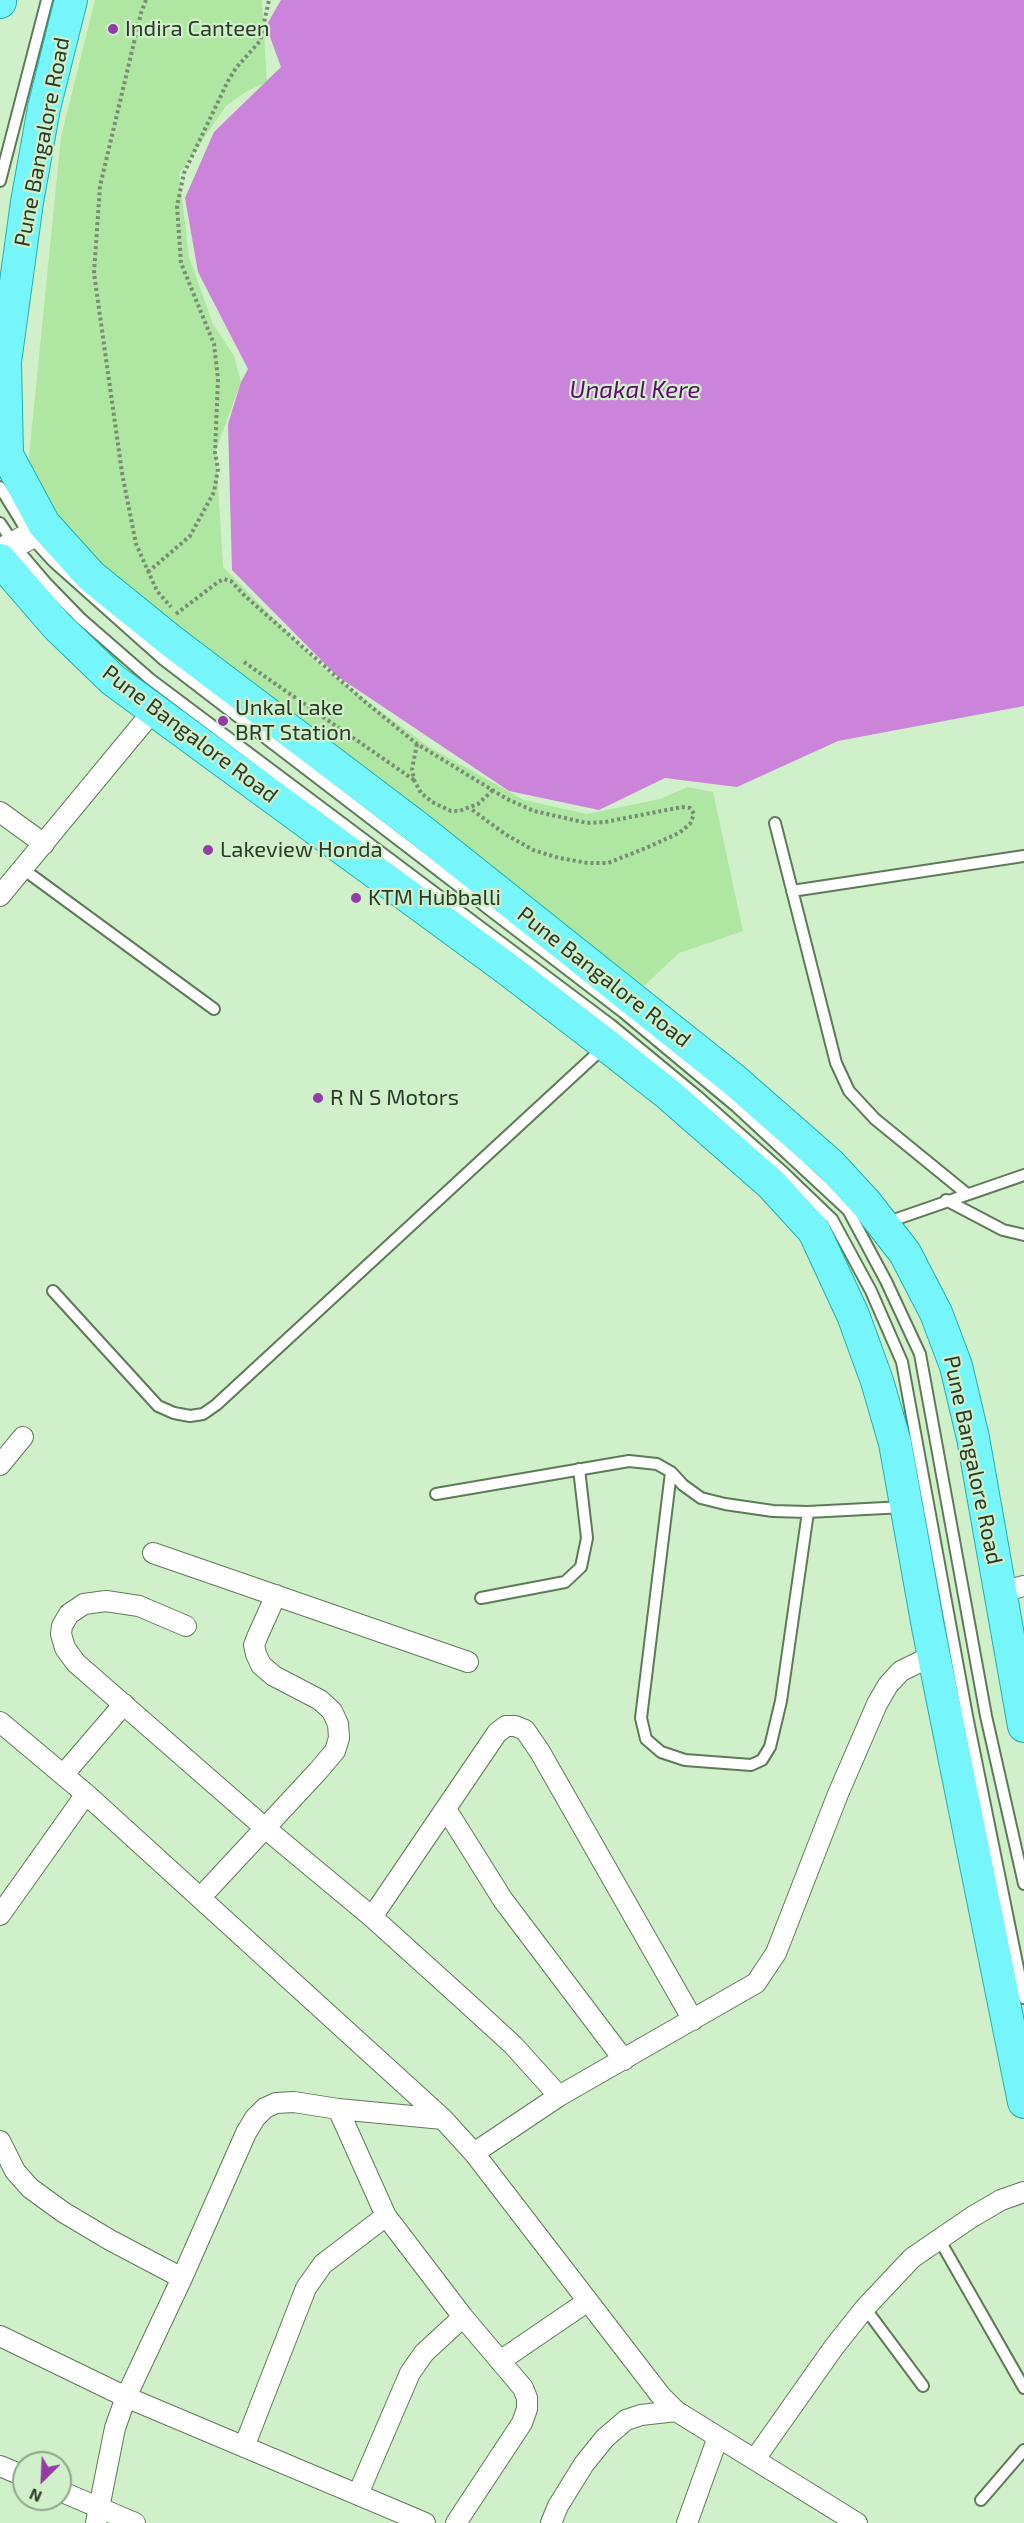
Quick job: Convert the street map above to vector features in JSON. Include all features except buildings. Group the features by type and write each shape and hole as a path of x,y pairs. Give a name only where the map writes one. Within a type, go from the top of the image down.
{"main road":[{"name":"Pune Bangalore Road","path":"71,0 44,108 27,202 4,362 3,422 15,540 57,626 113,680 506,968 606,1045 668,1094 771,1184 814,1231 853,1315 877,1381 895,1443 934,1655 1024,2102"},
{"name":"Pune Bangalore Road","path":"15,540 91,576 174,622 418,828 733,1079 830,1164 882,1224 905,1253 926,1293 956,1366 1012,1589 1024,1726"}],"street":[{"path":"0,896 153,711"},
{"path":"0,812 44,844"},
{"path":"0,1465 23,1437"},
{"path":"153,1553 468,1662"},
{"path":"200,1898 324,1764 335,1751 339,1738 338,1724 332,1711 320,1700 274,1676 261,1665 256,1654 254,1645 276,1595"},
{"path":"186,1626 139,1606 106,1601 84,1604 69,1614 62,1626 61,1634 65,1648 76,1663 265,1828 372,1917 513,2045 560,2096"},
{"path":"474,2153 560,2096 756,1983 776,1953 838,1794 877,1704 888,1685 901,1671 934,1655"},
{"path":"63,1775 124,1704"},
{"path":"0,1722 86,1794 443,2119 474,2153 661,2396 676,2411 857,2523"},
{"path":"372,1917 497,1733 506,1726 515,1726 525,1730 540,1752 693,2020"},
{"path":"0,1915 86,1794"},
{"path":"446,1809 503,1900 624,2060"},
{"path":"97,2515 115,2428 126,2397 246,2133 255,2118 265,2108 276,2103 294,2102 338,2109 443,2119"},
{"path":"338,2109 386,2216 463,2317 522,2388 527,2398 527,2409 522,2423 456,2523"},
{"path":"0,2141 15,2171 30,2188 100,2235 182,2278"},
{"path":"755,2459 834,2347 865,2308 912,2258 1002,2200 1024,2192"},
{"path":"244,2447 306,2288 323,2264 386,2216"},
{"path":"500,2361 588,2301"},
{"path":"358,2494 410,2373 424,2353 463,2317"},
{"path":"0,2336 126,2397 425,2523"},
{"path":"551,2523 558,2506 584,2464 605,2438 626,2420 641,2415 676,2411"},
{"path":"687,2523 718,2437"},
{"path":"72,2499 97,2515 135,2523"}],"lane":[{"path":"0,181 47,0"},
{"path":"0,487 15,540 80,618 150,679 611,1025 714,1111 832,1219 871,1291 902,1362 967,1716 1024,1998"},
{"path":"15,540 80,587 164,660 622,1012 737,1107 848,1210 886,1281 920,1354 986,1716 1024,1884"},
{"path":"775,823 836,1063 849,1091 875,1119 968,1194"},
{"path":"792,891 1024,856"},
{"path":"23,869 214,1009"},
{"path":"53,1291 158,1406 182,1414 203,1414 216,1405 606,1045"},
{"path":"882,1224 946,1200 1024,1175"},
{"path":"946,1200 1003,1230 1024,1235"},
{"path":"436,1494 629,1461 657,1464 671,1472 683,1485 701,1498 725,1504 772,1511 808,1512 908,1506"},
{"path":"481,1598 565,1582 581,1567 587,1538 579,1469"},
{"path":"671,1472 641,1718 646,1739 661,1752 685,1760 752,1765 762,1760 770,1748 781,1701 808,1512"},
{"path":"939,2239 1024,2388"},
{"path":"865,2308 923,2386"},
{"path":"981,2500 1024,2450"}],"path":[{"path":"147,0 141,13 100,186 94,273 122,473 136,544 147,572 174,622 218,582 224,579 231,581 364,701 417,744 507,799 534,811 561,819 587,823 605,822 682,807 690,808 694,814 690,824 679,833 646,849 608,863 588,863 559,858 533,850 505,834 471,809"},
{"path":"147,572 190,536 214,492 218,469 215,452 218,379 214,344 182,263 177,206 184,173 228,81 236,68 260,41 269,0"},
{"path":"240,659 414,780"},
{"path":"417,744 412,769 414,780 421,793 432,802 452,811 471,809 487,797 492,790"}],"green space":[{"path":"95,0 262,0 267,82 247,91 226,106 179,174 189,257 213,324 234,356 241,382 216,450 223,567 324,669 429,747 524,800 587,814 660,799 688,787 713,792 743,931 679,953 644,986 138,599 56,518 28,467 61,137"}],"water":[{"name":"Unakal Kere","path":"281,0 1024,0 1024,706 838,741 737,787 665,778 599,810 509,791 337,676 232,570 228,424 241,382 248,369 198,272 185,198 214,132 281,67 266,26"}],"place":[{"name":"Indira Canteen","path":"113,29"},
{"name":"Unkal Lake BRT Station","path":"223,721"},
{"name":"Lakeview Honda","path":"208,850"},
{"name":"KTM Hubballi","path":"356,898"},
{"name":"R N S Motors","path":"318,1098"}]}
